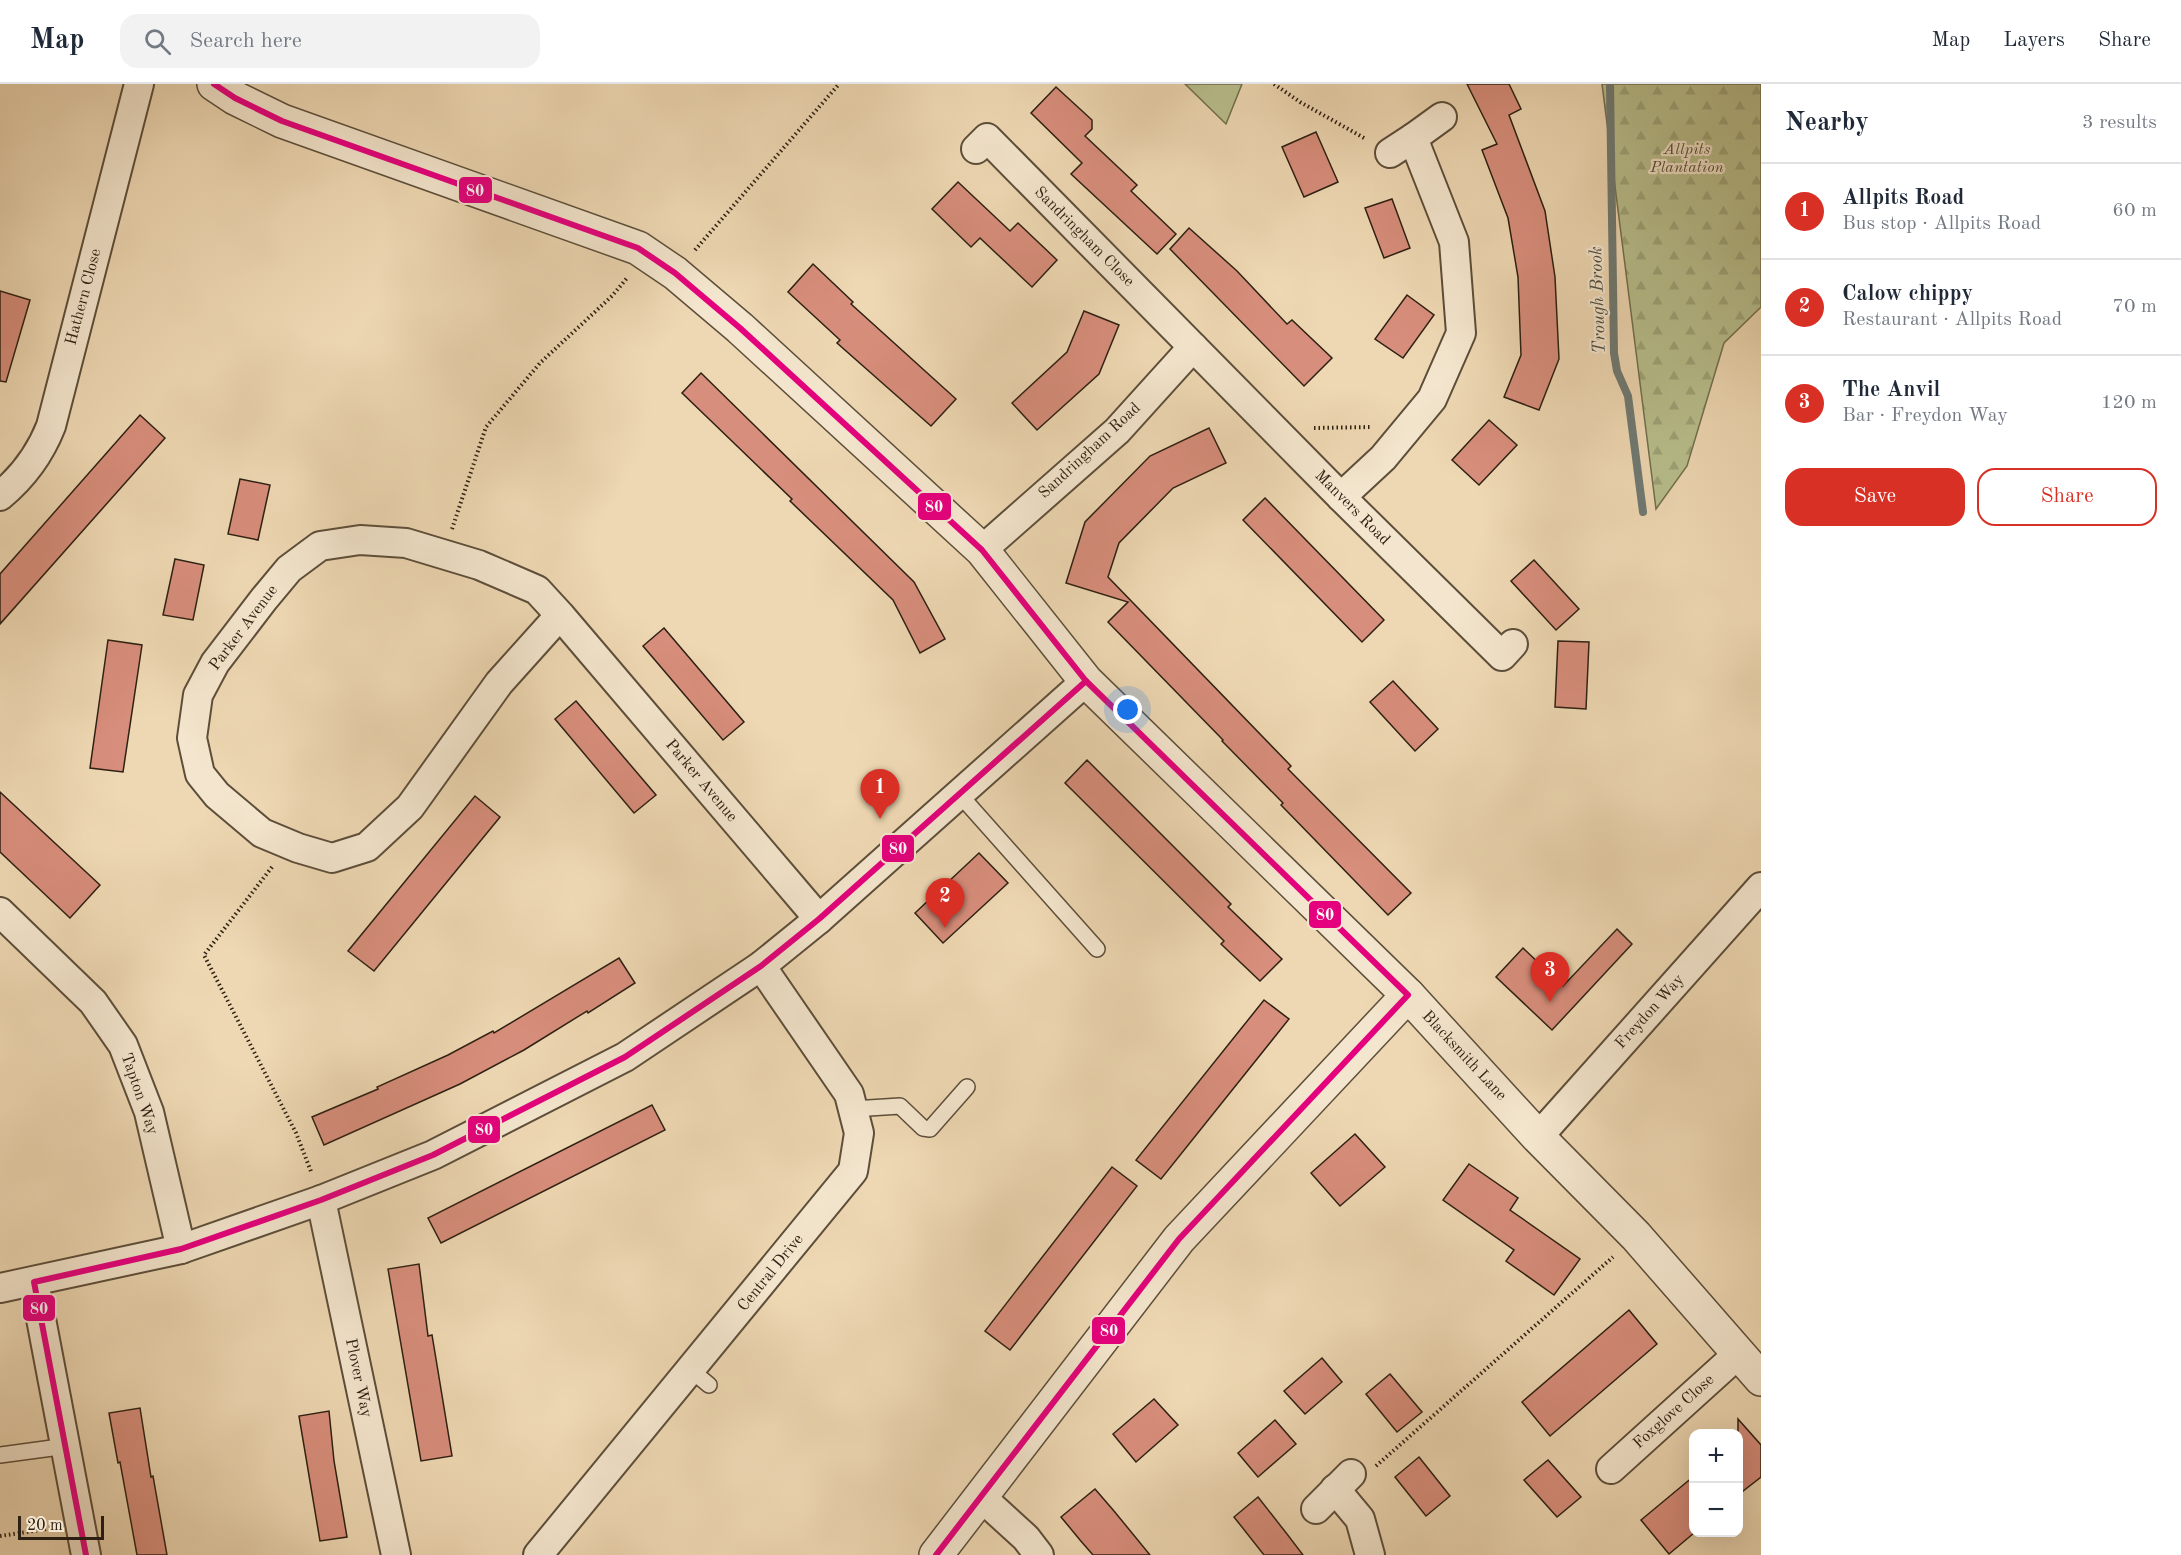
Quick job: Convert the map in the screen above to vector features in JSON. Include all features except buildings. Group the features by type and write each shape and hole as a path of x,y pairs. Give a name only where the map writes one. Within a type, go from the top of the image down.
{"street":[{"name":"Hathern Close","path":"0,496 21,477 44,444 51,426 139,84"},
{"name":"Blacksmith Lane","path":"214,84 235,98 282,121 642,251 675,273 740,328 982,550 1086,681 1408,995 1538,1137 1636,1236 1761,1379"},
{"path":"1390,153 1442,117"},
{"name":"Sandringham Close","path":"976,149 987,138 1193,347"},
{"path":"1341,497 1383,458 1432,399 1461,333 1454,242 1413,138"},
{"name":"Manvers Road","path":"1193,347 1501,656"},
{"name":"Sandringham Road","path":"982,550 1117,431 1193,347"},
{"name":"Parker Avenue","path":"560,615 499,683 410,807 367,847 332,858 262,833 217,795 200,774 192,738 198,695 215,663 290,569 320,546 360,540 406,543 479,565 537,590 560,615 819,919"},
{"path":"0,1288 181,1250 321,1200 433,1155 625,1057 761,966 819,919 1086,681"},
{"name":"Freydon Way","path":"1538,1137 1761,887"},
{"name":"Tapton Way","path":"0,912 93,1002 123,1045 149,1112 181,1250"},
{"name":"Central Drive","path":"538,1555 700,1378 853,1171 859,1133 849,1094 761,966"},
{"path":"936,1555 1179,1239 1408,995"},
{"name":"Plover Way","path":"321,1200 396,1555"},
{"path":"34,1282 86,1555"},
{"name":"Foxglove Close","path":"1611,1469 1737,1354"},
{"path":"1334,1491 1360,1519 1370,1555"},
{"path":"981,1496 1026,1538 1039,1555"}],"lane":[{"path":"960,795 1097,949"},
{"path":"853,1109 900,1106 923,1128 930,1129 967,1088"},
{"path":"0,1455 67,1446"}],"path":[{"path":"675,273 838,84"},
{"path":"1274,84 1300,102 1390,153"},
{"path":"443,555 486,427 540,363 612,296 642,251"},
{"path":"1274,429 1409,426"},
{"path":"289,844 204,955 296,1133 321,1200"},
{"path":"1334,1491 1363,1478 1636,1236"},
{"path":"0,1536 81,1525"}],"green space":[{"path":"1185,84 1242,84 1226,124"},
{"name":"Allpits Plantation","path":"1602,84 1761,84 1761,307 1724,343 1687,466 1656,509"}],"waterway":[{"name":"Trough Brook","path":"1610,84 1614,353 1617,371 1628,396 1643,512"}],"transit line":[{"name":"80","path":"214,84 235,98 282,121 638,248 675,273 740,328 982,550 1086,681 1408,995 1179,1239 936,1555"},
{"name":"80","path":"86,1555 34,1282 181,1249 321,1200 433,1155 625,1057 761,966 819,919 1086,681"}],"place":[{"name":"Allpits Road","path":"880,819"},
{"name":"Calow chippy","path":"945,928"},
{"name":"The Anvil","path":"1550,1002"}]}
